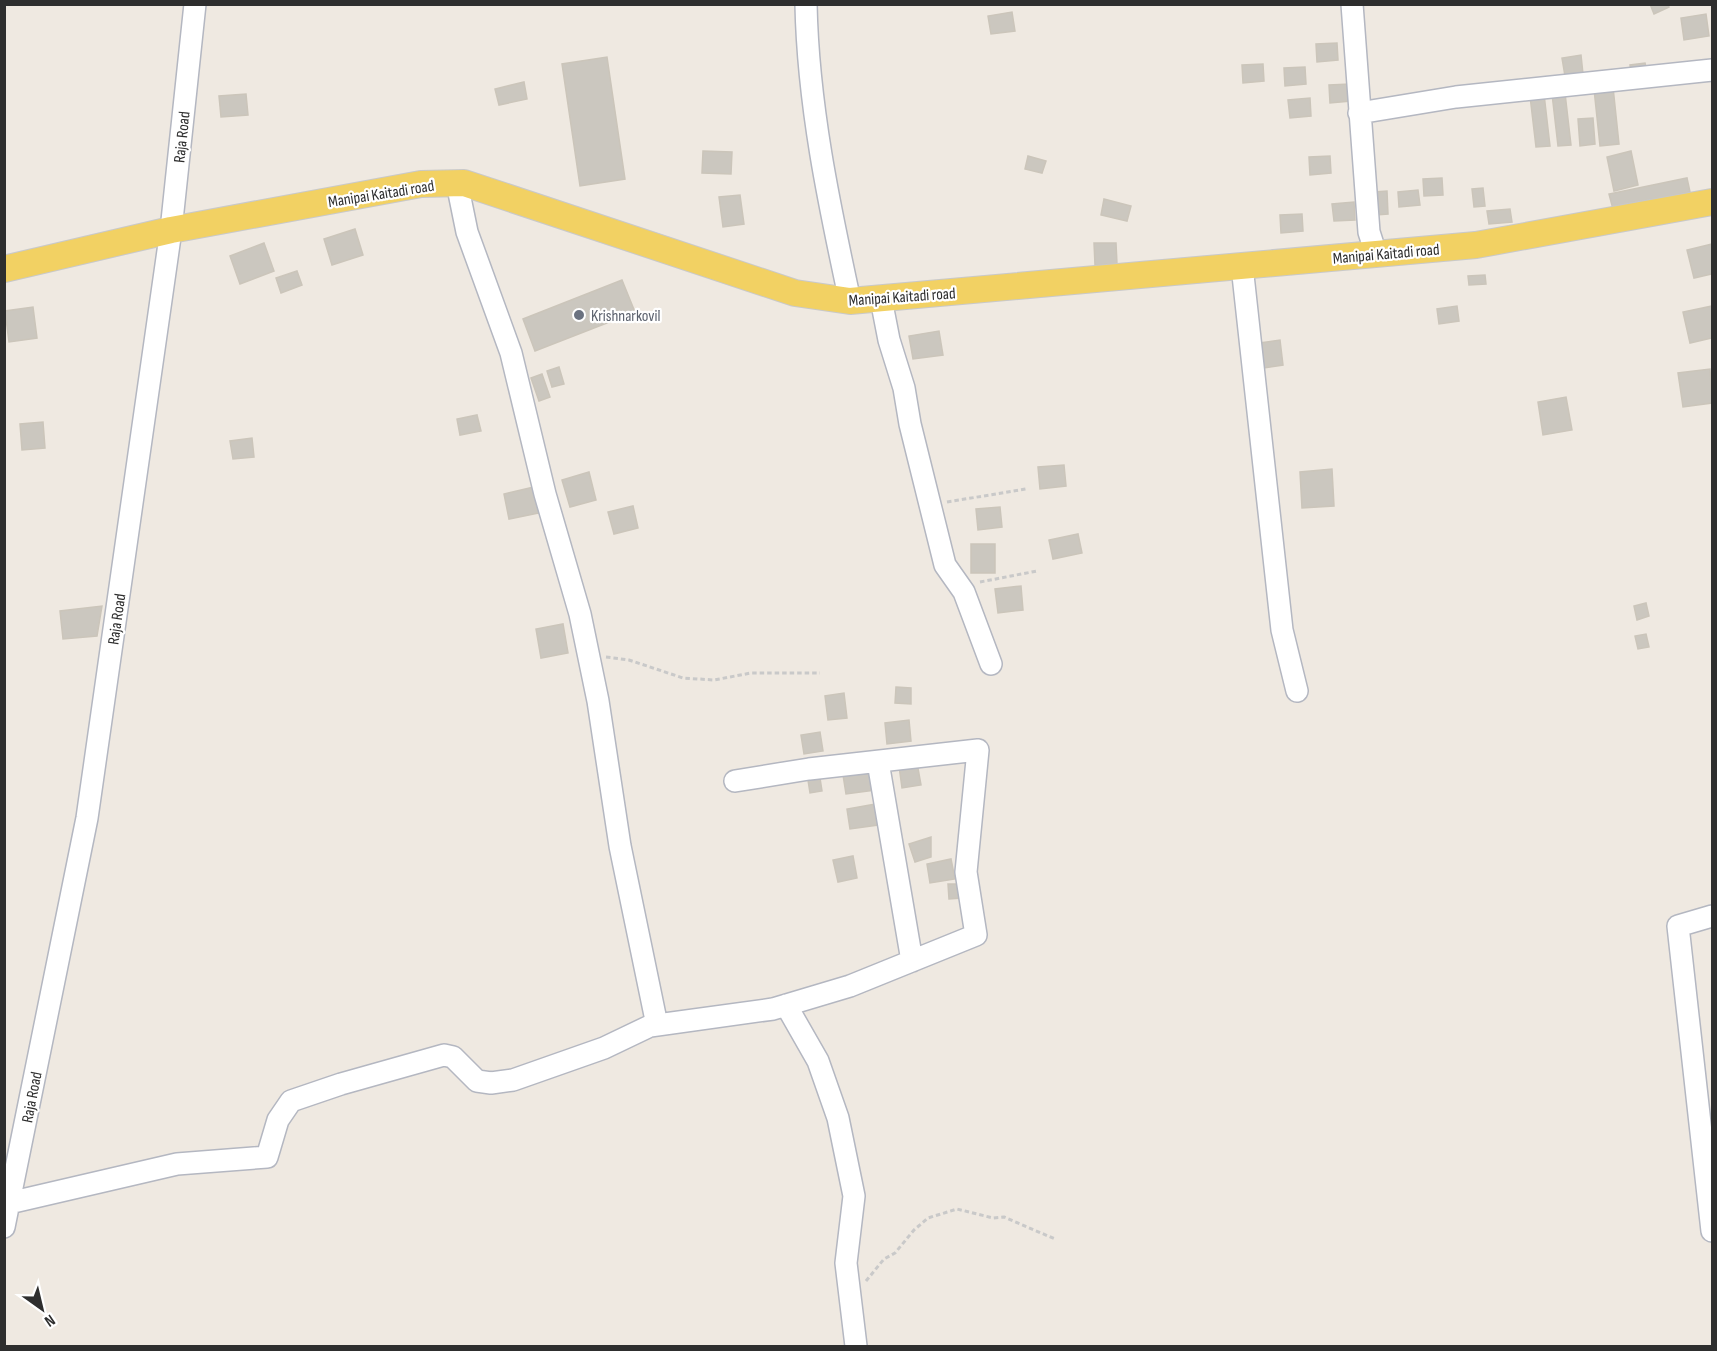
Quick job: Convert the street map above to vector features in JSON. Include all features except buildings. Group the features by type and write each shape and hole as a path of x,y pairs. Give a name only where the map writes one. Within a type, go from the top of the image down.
{"main road":[{"name":"Manipai Kaitadi road","path":"4,269 171,230 421,184 457,183 475,187 795,293 850,301 1476,244 1713,202"}],"street":[{"name":"Raja Road","path":"4,1227 87,818 171,230 195,4"},
{"path":"806,4 807,43 826,191 850,301"},
{"path":"1352,4 1369,232 1376,254"},
{"path":"1359,112 1456,97 1713,70"},
{"path":"457,183 467,232 511,352 545,494 580,614 598,701 620,846 657,1025"},
{"path":"1242,266 1282,630 1297,691"},
{"path":"881,298 889,340 904,388 910,424 945,565 964,592 991,664"},
{"path":"9,1203 177,1164 267,1156 278,1120 291,1101 340,1084 444,1055 453,1057 477,1081 490,1083 513,1080 604,1048 650,1026 773,1009 850,986 976,935 966,872 978,750 809,769 735,781"},
{"path":"878,762 912,961"},
{"path":"1713,916 1678,926 1713,1231"},
{"path":"786,1005 818,1061 838,1118 854,1196 846,1263 856,1347"}],"path":[{"path":"930,505 1026,489"},
{"path":"960,587 1037,571"},
{"path":"587,646 604,657 629,660 683,678 714,680 751,673 820,673"},
{"path":"850,1294 868,1280 884,1259 895,1253 914,1230 928,1218 957,1209 993,1218 1004,1217 1055,1239"}],"place":[{"name":"Krishnarkovil","path":"579,315"}]}
